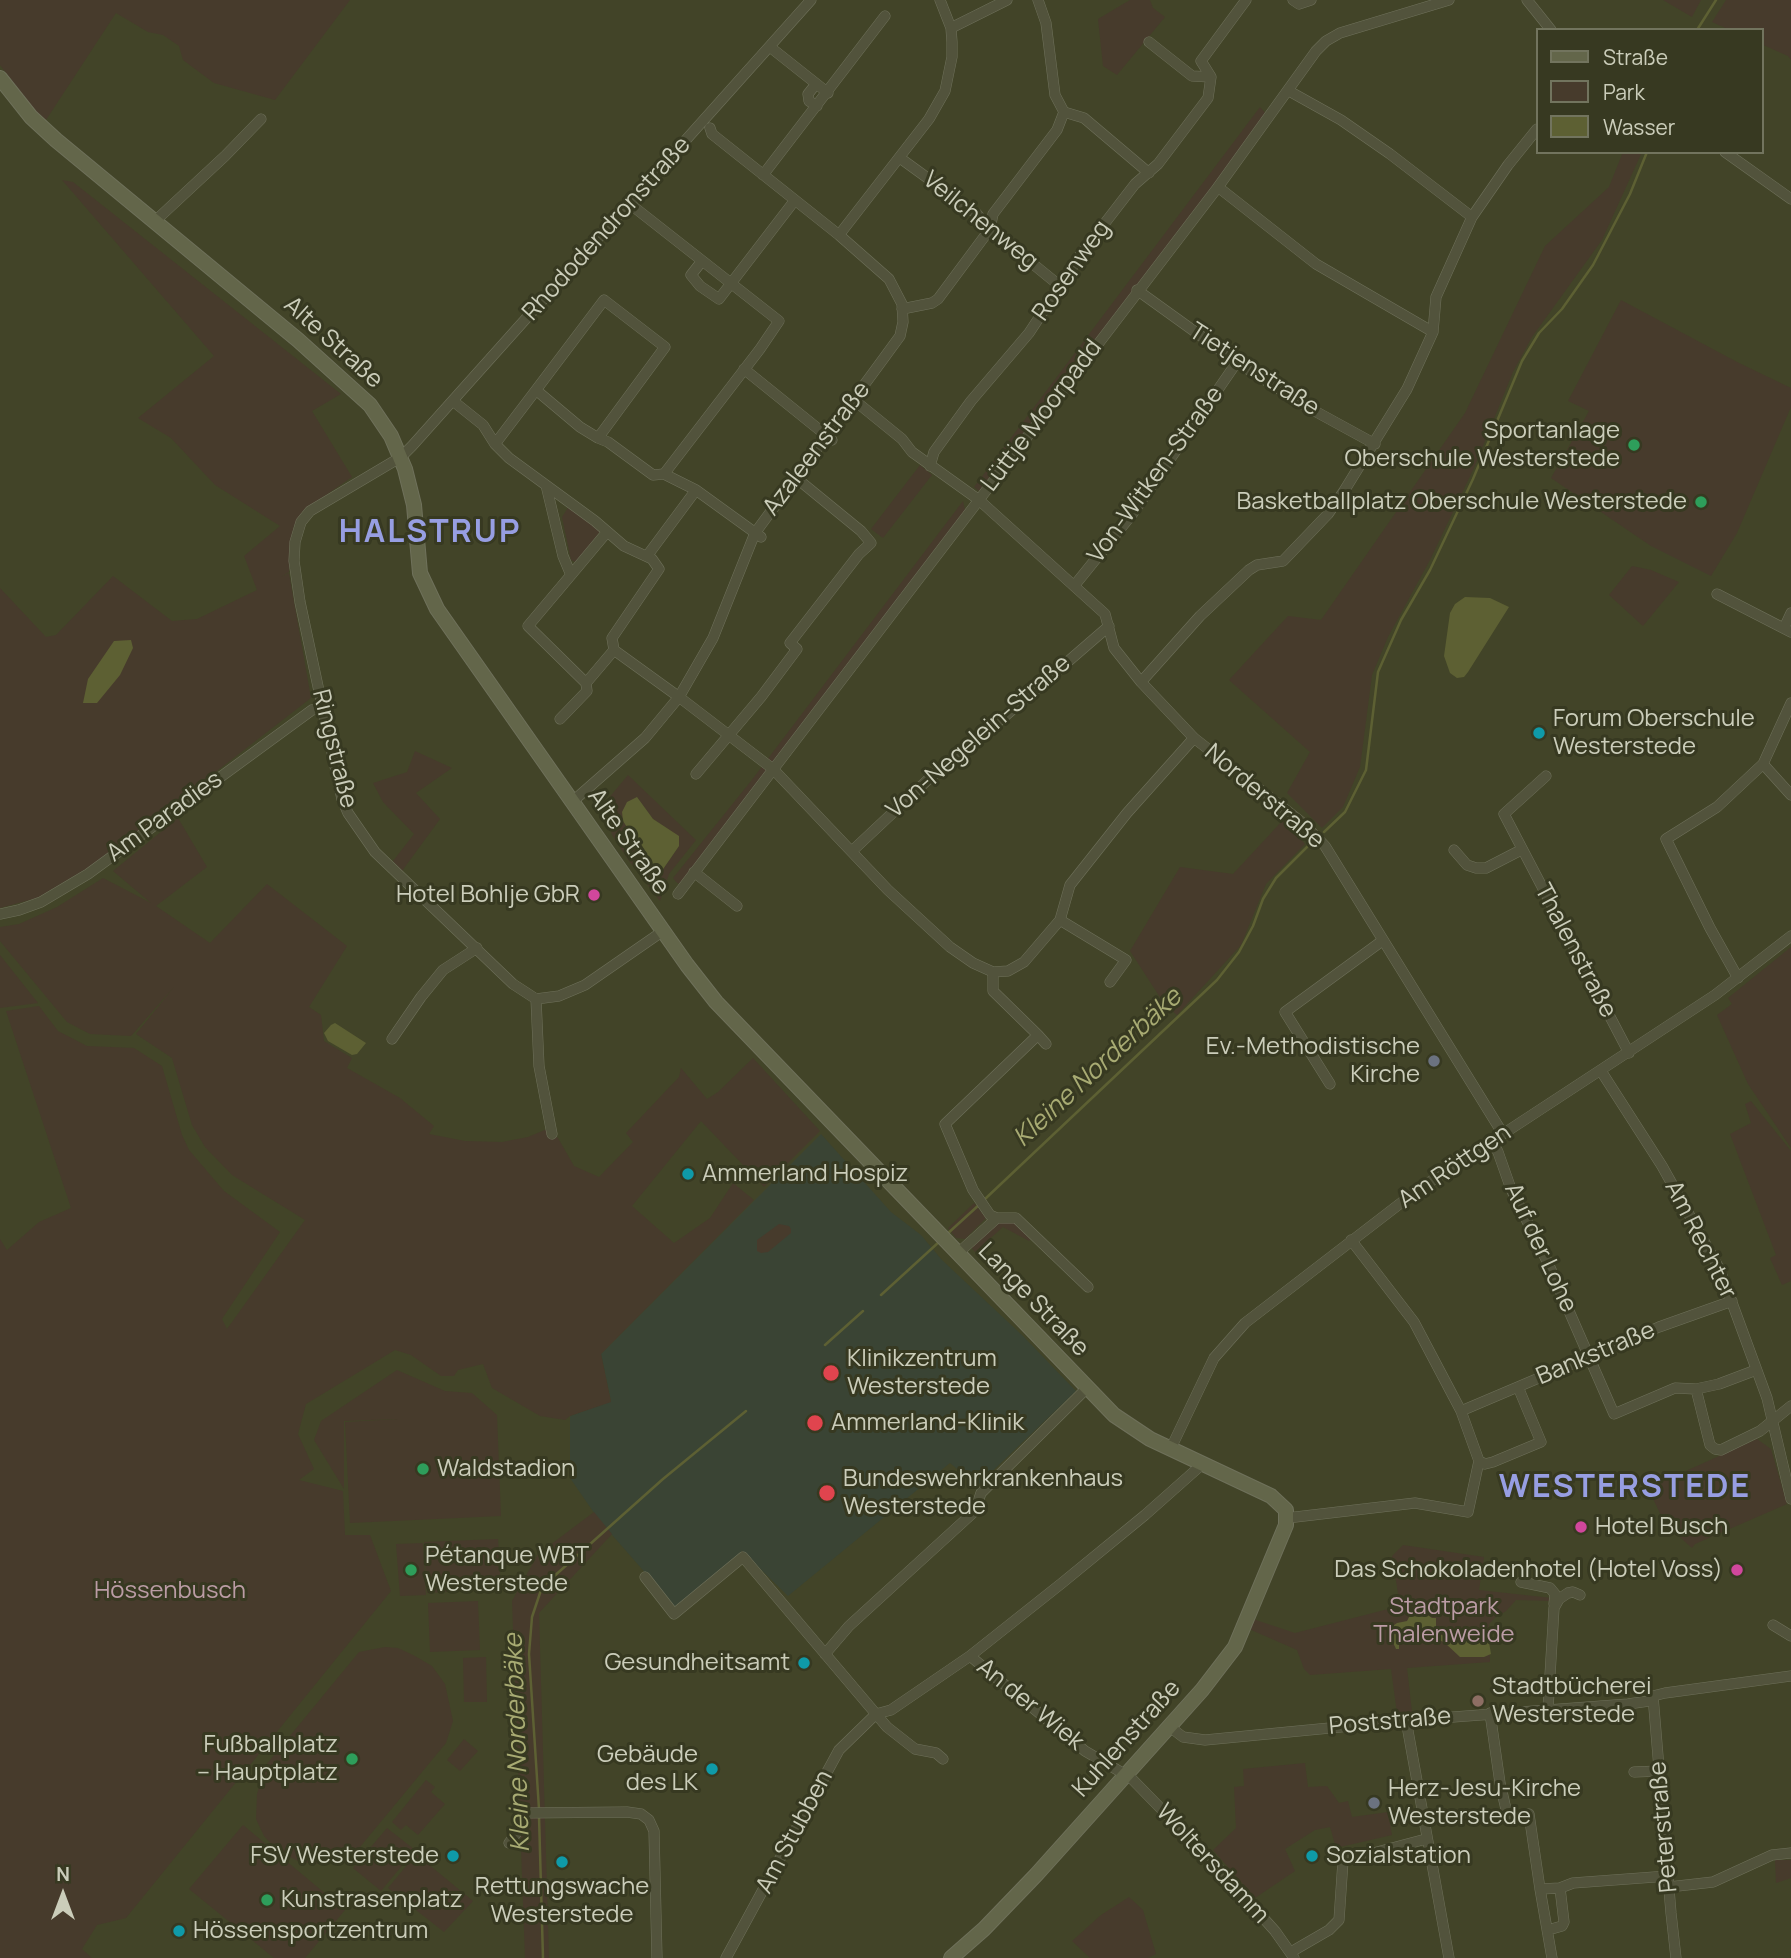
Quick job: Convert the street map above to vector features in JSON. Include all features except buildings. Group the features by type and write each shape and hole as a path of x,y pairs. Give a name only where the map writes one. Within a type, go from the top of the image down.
{"street":[{"name":"Rhododendronstraße","path":"401,457 811,0"},
{"path":"839,236 900,158 945,91 953,57 951,28 940,0"},
{"path":"951,28 1007,0"},
{"path":"1038,0 1046,23 1055,95 1064,112 1084,118 1149,173"},
{"name":"Rosenweg","path":"930,466 934,452 1029,333 1060,285 1135,184 1158,164 1208,98 1211,77 1201,61 1246,0"},
{"path":"1293,0 1299,4 1311,0"},
{"name":"Lüttje Moorpadd","path":"678,894 1218,187 1316,51 1340,33 1449,0"},
{"path":"1527,0 1549,28"},
{"path":"763,176 884,16"},
{"path":"1149,43 1192,76 1211,77"},
{"path":"770,47 828,93"},
{"name":"Alte Straße","path":"0,78 31,117 56,140 357,391 385,426 401,457 412,493 423,583 450,628 662,930"},
{"path":"816,84 808,94 809,100 817,106"},
{"path":"1289,91 1341,120 1472,217"},
{"path":"710,128 712,134 889,279 902,309 932,303 937,299 990,229 993,214 1057,130 1064,112"},
{"path":"154,222 261,119"},
{"path":"1141,682 1200,616 1250,570 1257,565 1283,561 1328,514 1407,388 1433,332 1436,297 1472,217 1536,130"},
{"path":"1728,154 1791,199"},
{"name":"Veilchenweg","path":"900,158 976,214 990,229 1060,285"},
{"path":"1218,187 1316,264 1433,332"},
{"path":"702,261 691,275 699,286 719,299 795,200"},
{"path":"630,204 779,321 664,474"},
{"name":"Tietjenstraße","path":"1138,290 1237,362 1311,409 1374,444"},
{"path":"495,444 604,300 665,348 598,438"},
{"name":"Azaleenstraße","path":"572,802 645,738 679,697 713,638 758,535 794,477 830,438 853,400 900,335 902,309"},
{"name":"Von-Witken-Straße","path":"1074,586 1133,513 1237,362"},
{"path":"744,369 830,438"},
{"path":"536,390 580,427 608,442 653,475 664,474 696,490 758,535"},
{"name":"Norderstraße","path":"853,400 902,439 912,452 979,500 1105,614 1114,648 1141,682 1194,738 1310,830 1325,846 1503,1134"},
{"path":"453,401 483,425 495,444 509,458 595,521 624,546 647,556 659,569 612,638 614,650 773,769 888,890 950,947 973,963 993,971 1008,971 1024,962 1060,920 1070,885 1194,738"},
{"name":"Ringstraße","path":"401,457 317,506 306,516 297,533 294,561 342,799 348,813 375,852 513,984 536,999"},
{"path":"696,774 797,649 790,643 859,554 871,543 861,531 794,477"},
{"path":"546,485 563,556 571,575"},
{"path":"647,556 696,490"},
{"path":"560,719 587,691 586,683 528,626 607,532"},
{"path":"1717,594 1788,630 1791,613"},
{"name":"Von-Negelein-Straße","path":"852,851 933,775 1109,626"},
{"path":"586,683 614,650"},
{"path":"1738,978 1666,839 1717,807 1763,764 1791,703"},
{"name":"Am Paradies","path":"0,914 19,911 41,902 88,874 312,710 323,708"},
{"path":"1763,764 1791,795"},
{"name":"Thalenstraße","path":"1546,776 1504,814 1629,1052"},
{"path":"1454,850 1467,864 1476,868 1486,867 1521,850"},
{"path":"694,872 737,906"},
{"path":"1060,920 1126,960 1110,982"},
{"path":"552,1134 539,1066 536,999 559,996 585,985 662,930"},
{"name":"Lange Straße","path":"662,930 716,1002 955,1252 1121,1420 1277,1500 1286,1510 1287,1518"},
{"name":"Am Röttgen","path":"1171,1448 1206,1372 1221,1347 1245,1323 1419,1189 1715,995 1791,936"},
{"path":"1330,1084 1285,1012 1382,941"},
{"path":"392,1039 443,970 477,948"},
{"path":"993,971 993,991 1046,1044"},
{"path":"997,1218 987,1210 976,1194 945,1124 1038,1035"},
{"name":"Am Rechter","path":"1601,1071 1707,1245 1732,1301 1767,1398 1791,1499"},
{"name":"Auf der Lohe","path":"1492,1141 1511,1189 1548,1263 1614,1414 1675,1388 1696,1389"},
{"path":"955,1252 997,1218 1016,1217 1088,1287"},
{"path":"1287,1518 1415,1503 1468,1512 1479,1461 1461,1411 1415,1322 1351,1240"},
{"name":"Bankstraße","path":"1461,1411 1589,1356 1732,1301"},
{"path":"1756,1370 1719,1384 1696,1389 1710,1445 1721,1450 1760,1431 1791,1406"},
{"path":"1479,1461 1485,1464 1493,1462 1541,1441 1518,1387"},
{"path":"825,1654 849,1626 975,1511 981,1493 1087,1388"},
{"name":"Am Stubben","path":"726,1958 839,1750 876,1714 891,1710 970,1656 1125,1532 1202,1462"},
{"name":"Kuhlenstraße","path":"951,1958 1008,1905 1170,1727 1235,1647 1287,1518"},
{"path":"645,1577 674,1614 743,1557 876,1714 904,1742 915,1749 936,1753 943,1759"},
{"path":"1521,1582 1550,1588 1555,1594 1548,1709"},
{"path":"1554,1608 1559,1599 1568,1593 1580,1595"},
{"path":"1773,1625 1791,1636"},
{"name":"An der Wiek","path":"970,1656 1085,1751 1125,1774"},
{"name":"Poststraße","path":"1170,1727 1183,1737 1205,1740 1406,1720 1628,1704 1648,1701 1653,1696 1757,1676 1791,1676"},
{"name":"Peterstraße","path":"1653,1696 1676,1958"},
{"path":"1490,1713 1508,1818 1529,1814 1552,1958"},
{"path":"1406,1720 1448,1958"},
{"path":"1633,1772 1659,1772"},
{"name":"Woltersdamm","path":"1125,1774 1212,1861 1275,1931 1292,1955"},
{"path":"509,1843 521,1827 524,1813 627,1812 641,1814 649,1820 654,1831 657,1958"},
{"path":"1292,1955 1339,1920 1343,1861 1426,1839"},
{"path":"1540,1889 1560,1888 1573,1883 1713,1882 1772,1856 1791,1853"},
{"path":"1548,1930 1562,1926 1564,1922 1560,1888"}],"shaded area":[{"name":"Klinikzentrum Westerstede","path":"821,1134 891,1212 921,1235 942,1260 1023,1336 1076,1391 977,1486 950,1463 788,1596 742,1551 676,1608 599,1520 570,1478 570,1416 611,1401 601,1354"}],"green space":[{"path":"0,0 350,0 275,100 214,83 183,60 179,46 163,35 148,32 116,13 46,120 37,114 0,65"},
{"path":"1130,0 1150,0 1153,8 1165,17 1117,75 1103,66 1098,19"},
{"path":"1663,0 1701,0 1692,17"},
{"path":"1726,0 1791,0 1791,60 1763,45 1763,28 1726,28 1712,22"},
{"path":"1260,107 1267,115 979,491 974,487"},
{"path":"1622,154 1641,154 1602,240 1532,337 1513,372 1474,468 1430,560 1388,637 1372,675 1360,767 1343,807 1322,828 1287,793 1310,752 1229,680 1288,616 1321,620 1465,413 1545,246 1609,187"},
{"path":"62,180 73,182 341,394 312,411 352,477 303,511 294,526 289,572 281,577 289,573 311,698 106,857 37,898 0,908 0,588 46,637 56,635 113,576 172,621 197,619 257,590 244,556 280,526 215,485 171,438 138,418 214,356","holes":["114,641 133,648 88,679"]},
{"name":"Sportanlage Oberschule Westerstede","path":"1621,300 1791,388 1791,407 1737,533 1711,576 1651,546 1551,478 1589,411 1568,401"},
{"path":"920,465 932,475 883,538 871,529"},
{"path":"963,501 965,510 681,885 676,882 673,878 751,781"},
{"path":"569,506 601,530 577,563 571,560 562,517"},
{"path":"1632,566 1651,570 1679,582 1643,626 1609,595"},
{"path":"415,751 452,768 416,793 440,819 402,871 393,861 414,834 383,802 373,783 407,772"},
{"path":"628,775 696,840 669,874 660,901 612,835 606,810 608,799","holes":["637,797 653,819 668,829 679,846 659,875 652,870 623,821"]},
{"name":"Hössenbusch","path":"178,818 207,867 156,906 210,943 267,884 347,946 309,1007 321,1015 324,1041 352,1058 347,1068 400,1098 434,1126 429,1134 465,1141 502,1142 528,1137 547,1129 558,1138 574,1166 599,1177 633,1142 626,1133 679,1077 681,1068 707,1099 753,1058 820,1131 764,1187 701,1121 632,1206 674,1243 710,1218 733,1183 754,1200 601,1354 611,1402 565,1420 540,1416 492,1388 483,1364 458,1370 454,1376 441,1376 411,1355 395,1350 306,1404 298,1434 314,1469 299,1480 343,1491 345,1535 370,1535 391,1591 126,1918 97,1925 82,1949 92,1958 0,1958 0,1239 7,1250 39,1222 71,1208 6,1011 39,1006 58,1031 87,1046 134,1048 162,1066 189,1150 224,1191 280,1232 222,1319 227,1329 305,1220 232,1175 205,1147 192,1125 172,1058 136,1034 174,987 131,1036 90,1034 67,1022 0,941 0,927 19,924 57,907 103,878 151,903 113,871"},
{"path":"1284,819 1305,844 1266,884 1241,945 1177,1015 1165,1005 1130,951 1180,867 1233,874"},
{"path":"1791,947 1791,1148 1748,1084 1717,1015 1732,1004 1728,998"},
{"path":"0,955 38,1003 0,1008"},
{"path":"1751,1101 1791,1151 1791,1281 1782,1285 1770,1258 1776,1255 1730,1134 1751,1123 1745,1104"},
{"path":"974,1203 986,1218 965,1239 956,1238 948,1228"},
{"path":"999,1222 1015,1222 1031,1239 1029,1241 1003,1227 975,1252 970,1246"},
{"path":"779,1224 789,1226 791,1233 768,1252 757,1251 757,1240"},
{"name":"Waldstadion","path":"397,1370 445,1391 472,1393 497,1415 501,1516 350,1523 345,1422 399,1419 344,1421 344,1489 314,1440 321,1421"},
{"path":"1757,1439 1771,1449 1787,1504 1695,1544 1692,1548 1665,1524 1648,1488"},
{"path":"594,1512 612,1534 539,1613 549,1958 525,1958 512,1601 538,1554"},
{"path":"498,1539 501,1589 427,1593 424,1542"},
{"name":"Pétanque WBT Westerstede","path":"423,1543 426,1595 400,1596 396,1544"},
{"name":"Stadtpark Thalenweide","path":"1403,1545 1484,1557 1479,1590 1552,1598 1552,1601 1516,1600 1495,1618 1489,1624 1490,1662 1407,1668 1412,1712 1397,1713 1391,1669 1310,1675 1304,1669 1297,1650 1249,1629 1253,1619 1295,1633 1400,1606 1392,1556"},
{"path":"478,1601 480,1650 430,1652 428,1603"},
{"path":"385,1647 398,1648 432,1666 445,1684 453,1721 446,1743 355,1853 323,1864 300,1862 278,1851 264,1836 256,1819 257,1794 266,1765 359,1652"},
{"path":"486,1657 487,1702 464,1702 463,1658"},
{"path":"464,1739 478,1751 460,1771 447,1760"},
{"path":"1305,1763 1308,1787 1327,1786 1339,1803 1348,1801 1352,1817 1388,1812 1392,1835 1336,1848 1330,1827 1315,1830 1285,1849 1295,1871 1255,1898 1213,1850 1236,1828 1234,1787 1244,1786 1243,1769"},
{"path":"426,1780 435,1787 431,1792 445,1804 418,1835 406,1825 401,1830 392,1822"},
{"name":"Kunstrasenplatz","path":"243,1825 345,1910 305,1958 274,1958 189,1889"},
{"path":"387,1828 415,1850 381,1891 353,1868"},
{"path":"416,1854 473,1901 444,1932 388,1888"},
{"path":"1775,1860 1791,1860 1791,1878 1776,1883"},
{"path":"1129,1897 1143,1910 1156,1954 1148,1958 1090,1958 1072,1941 1101,1915"}],"water":[{"path":"1465,597 1490,598 1509,607 1468,672 1464,677 1457,678 1450,673 1444,656 1450,613 1455,604"},
{"path":"131,640 133,648 120,675 97,703 83,703 88,679 114,641"},
{"path":"637,797 653,819 679,836 679,846 659,875 652,870 623,821 622,812 627,802"},
{"path":"335,1023 366,1043 357,1054 352,1055 328,1041 324,1033"},
{"path":"1423,1604 1430,1608 1428,1615 1436,1618 1439,1634 1456,1640 1488,1636 1491,1654 1484,1657 1460,1657 1445,1643 1428,1634 1399,1642 1399,1649 1396,1649 1390,1628 1407,1621 1412,1611"}],"waterway":[{"name":"Kleine Norderbäke","path":"1698,28 1716,0"},
{"name":"Kleine Norderbäke","path":"1324,832 1345,812 1366,770 1378,672 1401,620 1430,570 1473,479 1522,361 1539,333 1562,309 1593,265 1630,194 1646,154"},
{"name":"Kleine Norderbäke","path":"985,1199 1217,980 1239,952 1263,899 1276,878 1310,844"},
{"name":"Kleine Norderbäke","path":"946,1235 980,1204"},
{"name":"Kleine Norderbäke","path":"881,1295 939,1242"},
{"name":"Kleine Norderbäke","path":"825,1345 863,1311"},
{"name":"Kleine Norderbäke","path":"539,1809 529,1654 532,1617 542,1587 663,1479 746,1411"},
{"name":"Kleine Norderbäke","path":"539,1816 543,1958"}],"place":[{"name":"Sportanlage Oberschule Westerstede","path":"1634,445"},
{"name":"Basketballplatz Oberschule Westerstede","path":"1701,502"},
{"name":"Forum Oberschule Westerstede","path":"1539,733"},
{"name":"Hotel Bohlje GbR","path":"594,895"},
{"name":"Ev.-Methodistische Kirche","path":"1434,1061"},
{"name":"Ammerland Hospiz","path":"688,1174"},
{"name":"Klinikzentrum Westerstede","path":"831,1373"},
{"name":"Ammerland-Klinik","path":"815,1423"},
{"name":"Waldstadion","path":"423,1469"},
{"name":"Bundeswehrkrankenhaus Westerstede","path":"827,1493"},
{"name":"Hotel Busch","path":"1581,1527"},
{"name":"Pétanque WBT Westerstede","path":"411,1570"},
{"name":"Das Schokoladenhotel (Hotel Voss)","path":"1737,1570"},
{"name":"Gesundheitsamt","path":"804,1663"},
{"name":"Stadtbücherei Westerstede","path":"1478,1701"},
{"name":"Fußballplatz – Hauptplatz","path":"352,1759"},
{"name":"Gebäude des LK","path":"712,1769"},
{"name":"Herz-Jesu-Kirche Westerstede","path":"1374,1803"},
{"name":"FSV Westerstede","path":"453,1856"},
{"name":"Sozialstation","path":"1312,1856"},
{"name":"Rettungswache Westerstede","path":"562,1862"},
{"name":"Kunstrasenplatz","path":"267,1900"},
{"name":"Hössensportzentrum","path":"179,1931"}],"district":[{"name":"HALSTRUP","path":"430,533"},
{"name":"WESTERSTEDE","path":"1625,1488"}]}
